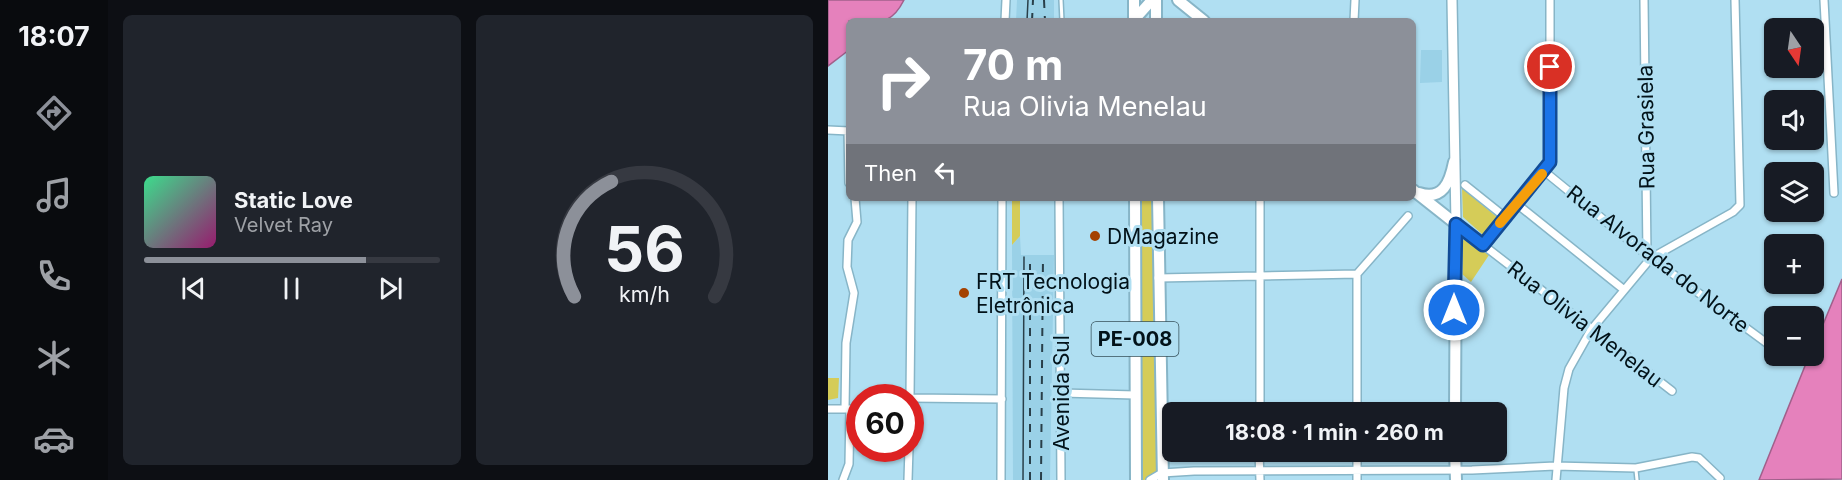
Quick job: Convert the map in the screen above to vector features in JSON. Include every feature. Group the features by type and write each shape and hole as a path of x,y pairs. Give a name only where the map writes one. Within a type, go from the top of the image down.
{"main road":[{"path":"1134,0 1134,18"},
{"path":"1136,18 1152,0"},
{"path":"1156,0 1156,18"},
{"path":"1178,0 1200,18"},
{"path":"1452,0 1456,224 1455,402"},
{"path":"1416,192 1431,196 1444,190 1451,179 1454,162"},
{"name":"Rua Olivia Menelau","path":"1416,193 1456,224"},
{"name":"PE-008","path":"1135,201 1136,480"},
{"name":"PE-008","path":"1158,201 1162,476"}],"street":[{"path":"1005,18 1006,0"},
{"path":"1354,18 1355,0"},
{"path":"1483,245 1545,171 1551,156 1550,0"},
{"name":"Rua Grasiela","path":"1644,0 1649,256"},
{"path":"1556,480 1555,466 1564,387 1569,369 1591,330 1649,256 1733,212 1741,199 1735,0"},
{"path":"1824,0 1834,193"},
{"path":"828,130 846,131"},
{"name":"Rua Alvorada do Norte","path":"1545,171 1649,256 1764,341"},
{"path":"1465,185 1505,218"},
{"path":"847,384 846,343 854,293 847,267 848,240 857,222 855,201"},
{"path":"910,384 912,201"},
{"path":"1001,480 1002,201"},
{"name":"Avenida Sul","path":"1059,201 1061,480"},
{"path":"1260,201 1260,402"},
{"path":"1517,204 1623,289"},
{"path":"1357,402 1357,274 1408,216"},
{"name":"Rua Olivia Menelau","path":"1456,224 1672,391"},
{"path":"1158,278 1357,274"},
{"path":"1062,393 1135,395"},
{"path":"924,398 1002,399"},
{"path":"828,409 846,409"},
{"path":"1150,480 1162,476 1259,470 1357,469 1456,475 1555,466 1636,468 1692,457 1699,458 1720,478"},
{"path":"843,480 849,462"},
{"path":"908,480 909,462"},
{"path":"1259,462 1260,480"},
{"path":"1357,462 1357,480"}],"lane":[{"path":"1061,0 1062,18"},
{"path":"1636,468 1637,480"}],"shaded area":[{"path":"828,0 904,0 899,9 889,18 846,18 846,52 828,66"},
{"path":"1017,0 1054,0 1054,18 1016,18"},
{"path":"1421,50 1442,50 1442,82 1420,83"},
{"path":"1462,188 1498,218 1488,234 1482,234 1463,217"},
{"path":"1012,201 1020,201 1020,236 1012,245"},
{"path":"1139,201 1154,201 1158,473 1141,480"},
{"path":"1020,236 1021,255 1054,255 1050,480 1013,480 1012,245"},
{"path":"1466,239 1489,255 1471,282 1462,274 1462,241"},
{"path":"1842,279 1842,479 1759,480 1805,366 1824,366 1824,322"},
{"path":"828,378 839,378 838,398 828,400"}],"tram line":[{"path":"1027,18 1028,0"},
{"path":"1023,480 1024,257"}],"railway":[{"path":"1032,18 1033,0"},
{"path":"1044,0 1045,18"},
{"path":"1041,480 1043,256"},
{"path":"1030,257 1030,480"}],"slow traffic":[{"path":"1500,223 1542,174"}],"place":[{"name":"DMagazine","path":"1095,236"},
{"name":"FRT Tecnologia Eletrônica","path":"964,293"}],"route":[{"path":"1454,310 1456,224 1483,245 1550,162 1550,67"}]}
